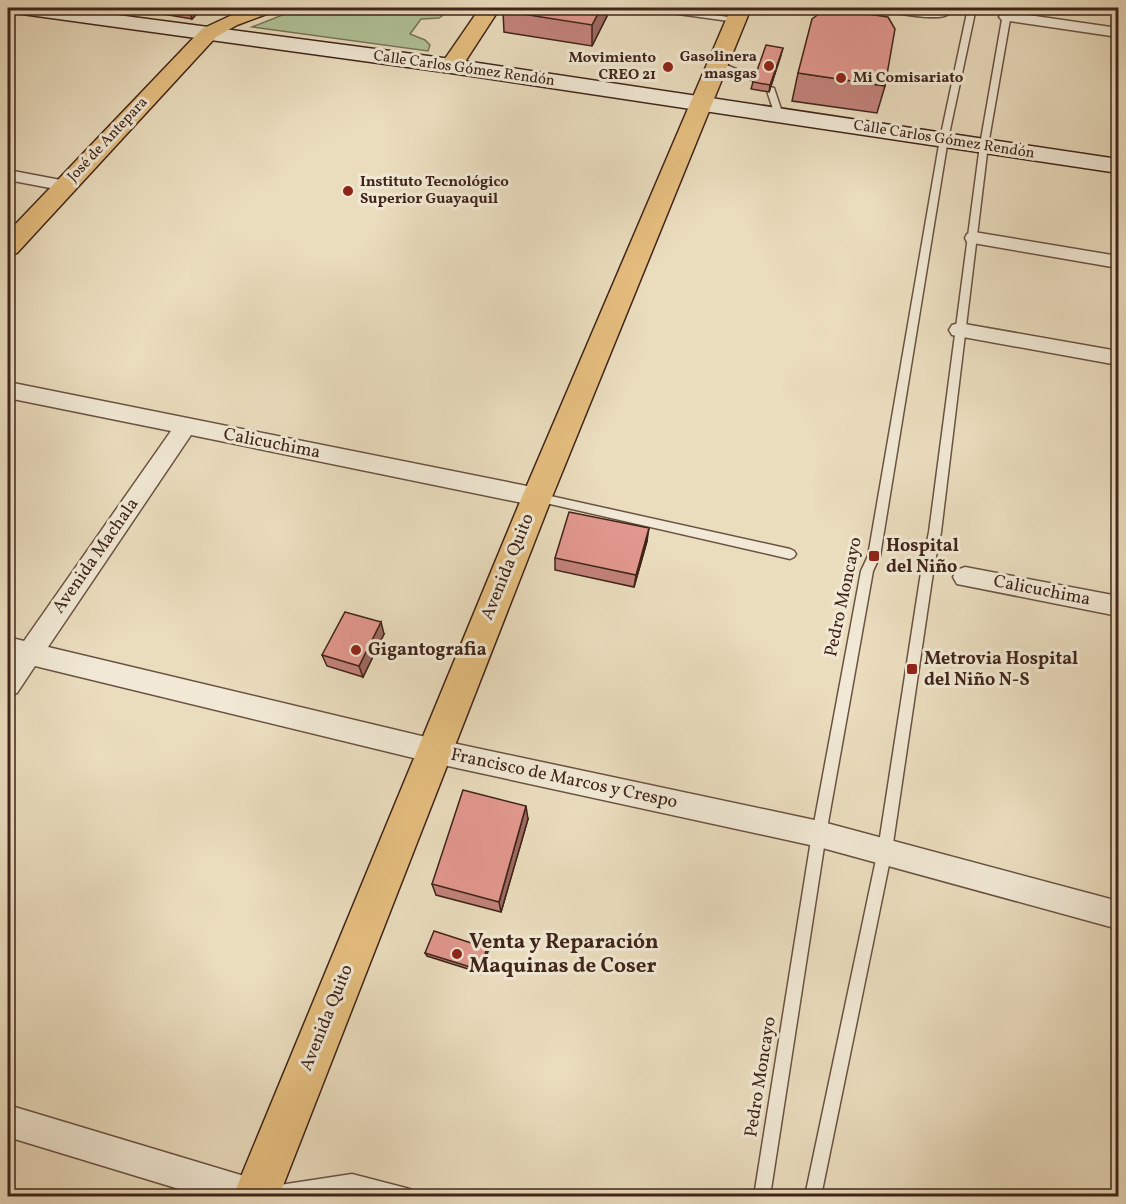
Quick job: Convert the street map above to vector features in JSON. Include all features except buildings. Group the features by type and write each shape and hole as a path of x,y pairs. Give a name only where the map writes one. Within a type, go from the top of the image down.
{"main road":[{"name":"Calle Carlos Gómez Rendón","path":"22,8 451,66 1119,166"},
{"path":"209,33 230,21 265,8"},
{"path":"451,66 490,8"},
{"name":"Avenida Quito","path":"256,1197 537,497 738,14"},
{"name":"José de Antepara","path":"8,247 209,33"}],"street":[{"path":"895,8 940,14"},
{"path":"1008,12 1119,33"},
{"path":"8,175 66,186"},
{"path":"974,238 1119,262"},
{"path":"959,330 1119,358"},
{"name":"Calicuchima","path":"8,390 537,497"},
{"name":"Avenida Machala","path":"8,685 18,650 185,427"},
{"name":"Calicuchima","path":"965,577 1119,606"},
{"name":"Francisco de Marcos y Crespo","path":"18,650 434,751 819,834 1119,915"},
{"path":"8,1121 256,1197"}],"lane":[{"path":"649,8 738,14"},
{"name":"Pedro Moncayo","path":"762,1197 819,834 867,572 874,556 944,139 972,8"},
{"path":"813,1197 885,850 928,566 936,532 959,330 974,238 984,145 1008,12"},
{"path":"718,65 755,78"},
{"path":"770,88 779,115"},
{"path":"537,497 790,554"},
{"path":"256,1197 352,1182 406,1197"}],"green space":[{"path":"313,8 453,8 439,18 421,19 410,34 425,40 430,45 428,51 252,27 290,12"}],"place":[{"name":"Gasolinera masgas","path":"769,66"},
{"name":"Movimiento CREO 21","path":"668,67"},
{"name":"Mi Comisariato","path":"841,78"},
{"name":"Instituto Tecnológico Superior Guayaquil","path":"348,191"},
{"name":"Hospital del Niño","path":"874,556"},
{"name":"Gigantografia","path":"356,650"},
{"name":"Metrovia Hospital del Niño N-S","path":"912,669"},
{"name":"Venta y Reparación Maquinas de Coser","path":"457,954"}]}
